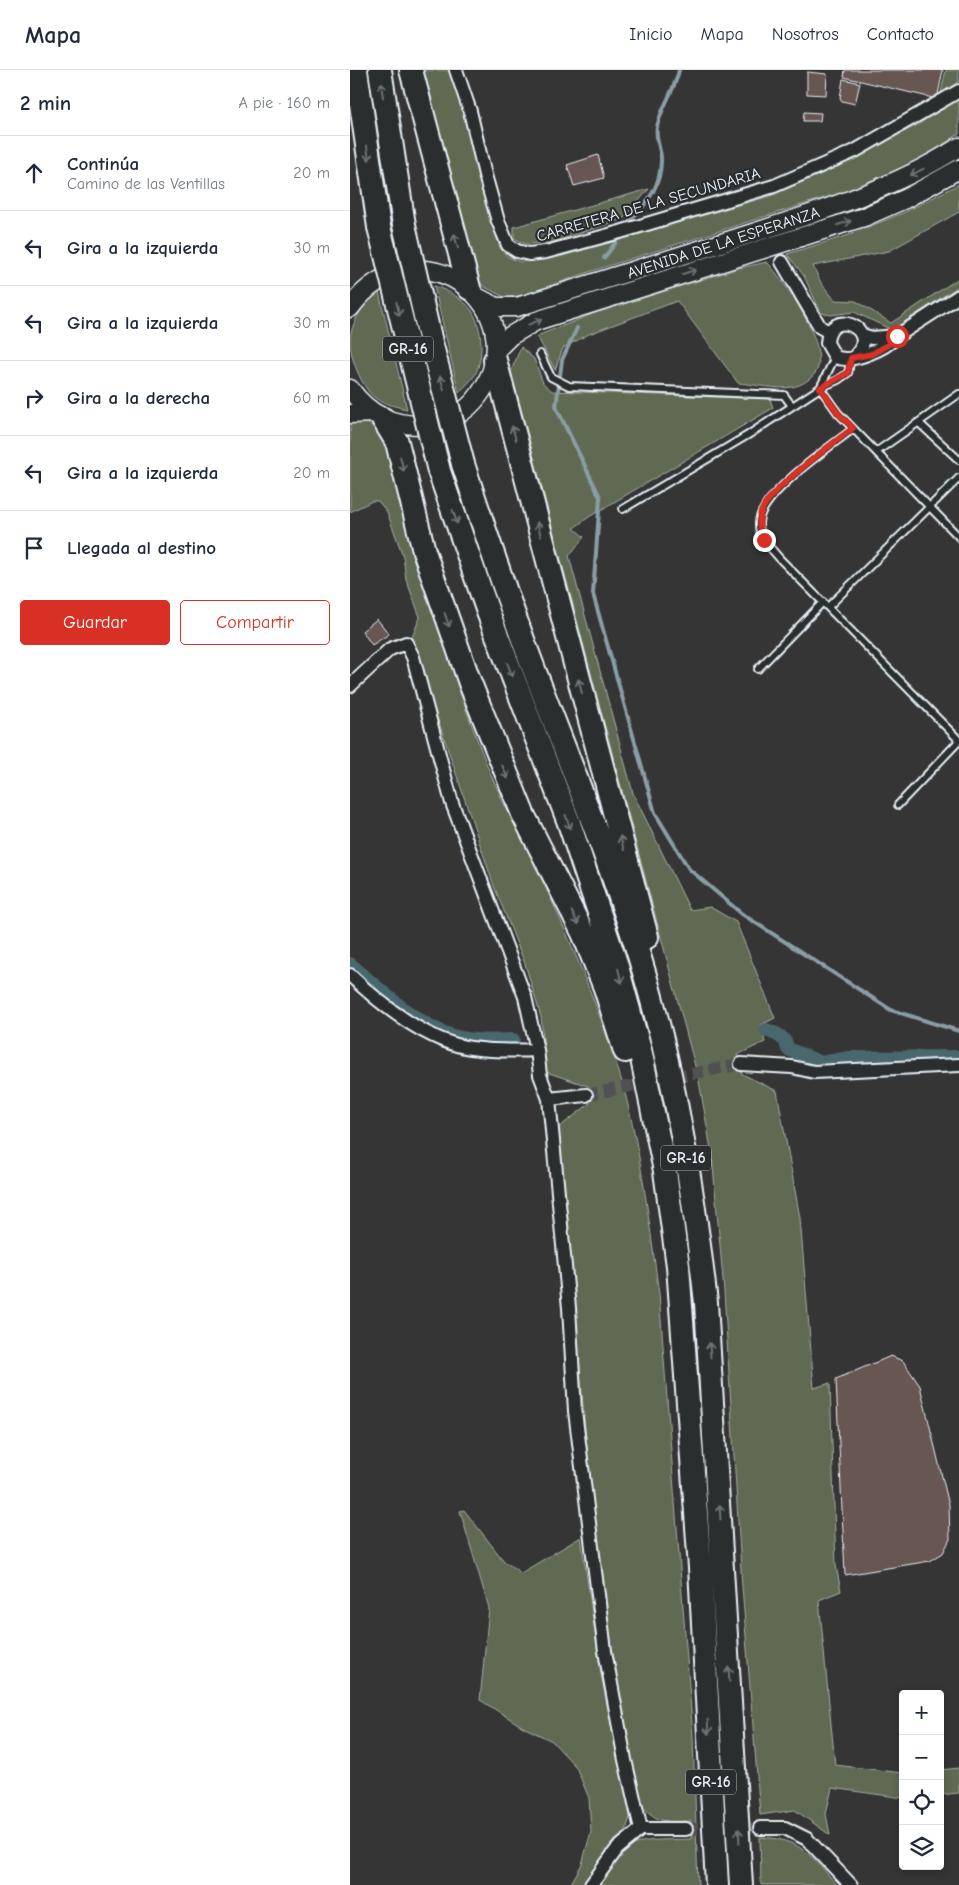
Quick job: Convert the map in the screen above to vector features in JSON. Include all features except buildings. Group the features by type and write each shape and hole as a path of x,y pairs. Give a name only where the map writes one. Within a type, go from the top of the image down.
{"highway":[{"name":"GR-16","path":"356,70 379,227 439,471 488,612 568,820 616,963 641,1054 665,1171 679,1276 700,1568 717,1885"},
{"name":"GR-16","path":"380,70 404,225 431,342 463,464 532,663 598,833 654,1007 682,1128 694,1204 706,1303 741,1885"},
{"path":"412,70 474,293"},
{"path":"495,355 665,1008 664,1050"},
{"path":"378,416 397,442 424,551 470,683 522,814 582,933 601,979 629,1064 649,1140 665,1171"}],"main road":[{"name":"AVENIDA DE LA ESPERANZA","path":"350,308 361,292 380,278 402,270 426,269 449,275 496,307 517,307 853,200 895,183 959,147"},
{"name":"AVENIDA DE LA ESPERANZA","path":"495,355 510,336 536,321 864,217 905,199 959,169"},
{"path":"350,414 378,416 406,426 431,425 454,417 473,403 487,383 495,355 491,323 474,293"},
{"path":"350,389 359,401 378,416"}],"street":[{"name":"CARRETERA DE LA SECUNDARIA","path":"456,70 470,111 498,221 508,245 517,251 529,254 546,252 620,232 774,186 855,151 959,92"},
{"path":"782,262 820,327 829,332"},
{"path":"854,357 862,346 862,335 859,330 849,324 838,325 829,332 827,343 835,357 840,359 854,357 872,354 959,296"},
{"path":"862,335 872,338 897,336"},
{"path":"350,686 390,649 406,643 413,658 452,803 525,997 537,1050 540,1075 549,1099 569,1308 575,1411 605,1651 625,1760 641,1828"},
{"path":"350,976 373,997 428,1033 470,1048 537,1050"},
{"path":"741,1064 792,1067 814,1072 959,1065"},
{"path":"549,1099 586,1096"},
{"path":"591,1885 617,1848 641,1828 686,1829"},
{"path":"760,1828 785,1828 807,1839 851,1885"}],"lane":[{"path":"540,354 551,377 569,386 784,395 792,406"},
{"path":"820,388 835,357"},
{"path":"623,509 748,435 820,388 848,373 854,357"},
{"path":"820,388 838,413 959,538"},
{"path":"876,452 959,394"},
{"path":"919,422 959,460"},
{"path":"853,428 781,487 762,508 758,524 764,540 774,552 959,740 898,805"},
{"path":"758,669 959,478"}],"green space":[{"path":"423,70 450,70 500,248 507,256 520,262 559,257 770,196 826,172 919,124 959,97 959,134 914,163 840,193 592,271 527,294 506,298 483,286 477,277"},
{"path":"946,70 959,70 959,81 940,96"},
{"path":"959,184 959,212 889,251 813,266 821,283 835,300 856,301 891,323 959,278 959,286 892,330 854,312 831,315 821,313 804,276 787,254 849,235 905,212"},
{"path":"649,189 623,219 550,243 525,244 514,238 514,227"},
{"path":"767,262 793,297 816,342 819,355 817,371 804,383 796,386 780,388 738,383 677,301 589,334 563,348 555,370 537,336 595,313 739,268"},
{"path":"434,286 450,293 465,303 476,318 480,334 481,352 478,368 475,375 459,393"},
{"path":"379,292 407,409 386,404 372,396 365,387 353,361 350,341 355,320 369,301"},
{"path":"521,347 534,359 543,383 552,391 770,399 773,408 589,517 574,528 584,537 569,556 633,793 690,910 710,907 736,922 775,1018 761,1025 765,1042 737,1055 742,1074 777,1091 800,1218 814,1388 830,1383 836,1566 841,1591 819,1600 835,1765 899,1773 899,1797 832,1788 826,1814 830,1835 795,1810 760,1815 742,1586 724,1291 712,1155 699,1081 511,371"},
{"path":"364,421 385,434 431,601 457,683 493,780 544,884 581,968 613,1053 630,1112 642,1172 659,1294 693,1737 698,1885 596,1885 618,1857 635,1844 656,1840 691,1839 691,1821 658,1819 652,1816 640,1804 603,1594 589,1475 568,1228 557,1129 589,1104 588,1086 546,1072 541,1017 525,964 494,886 411,640 420,617 406,579 403,556 387,512 378,501 372,501 350,512 350,422"},
{"path":"464,1510 504,1561 521,1573 581,1537 601,1674 630,1817 625,1834 614,1843 584,1885 570,1885 582,1864 591,1832 589,1798 576,1767 552,1741 523,1727 480,1700 489,1608 460,1511"},
{"path":"959,1768 959,1793 944,1795 944,1770"},
{"path":"760,1837 774,1838 796,1845 812,1857 837,1885 761,1885"}],"waterway":[{"path":"630,220 643,206 657,184 661,167 657,127 679,70"},
{"path":"604,258 616,242"},
{"path":"577,328 562,360 556,407 600,497 593,594 655,813 689,869 742,914 891,1010 959,1031"},
{"path":"350,964 383,993 431,1027 452,1036 469,1039 487,1041 513,1040"},
{"path":"766,1030 780,1036 788,1049 821,1063 849,1058 959,1057"}],"tunnel":[{"path":"586,1095 741,1064"},
{"path":"686,1829 760,1828"}],"route":[{"path":"764,540 758,524 762,508 781,487 853,428 838,413 820,388 848,373 851,358 872,354 889,344 897,336"}]}
